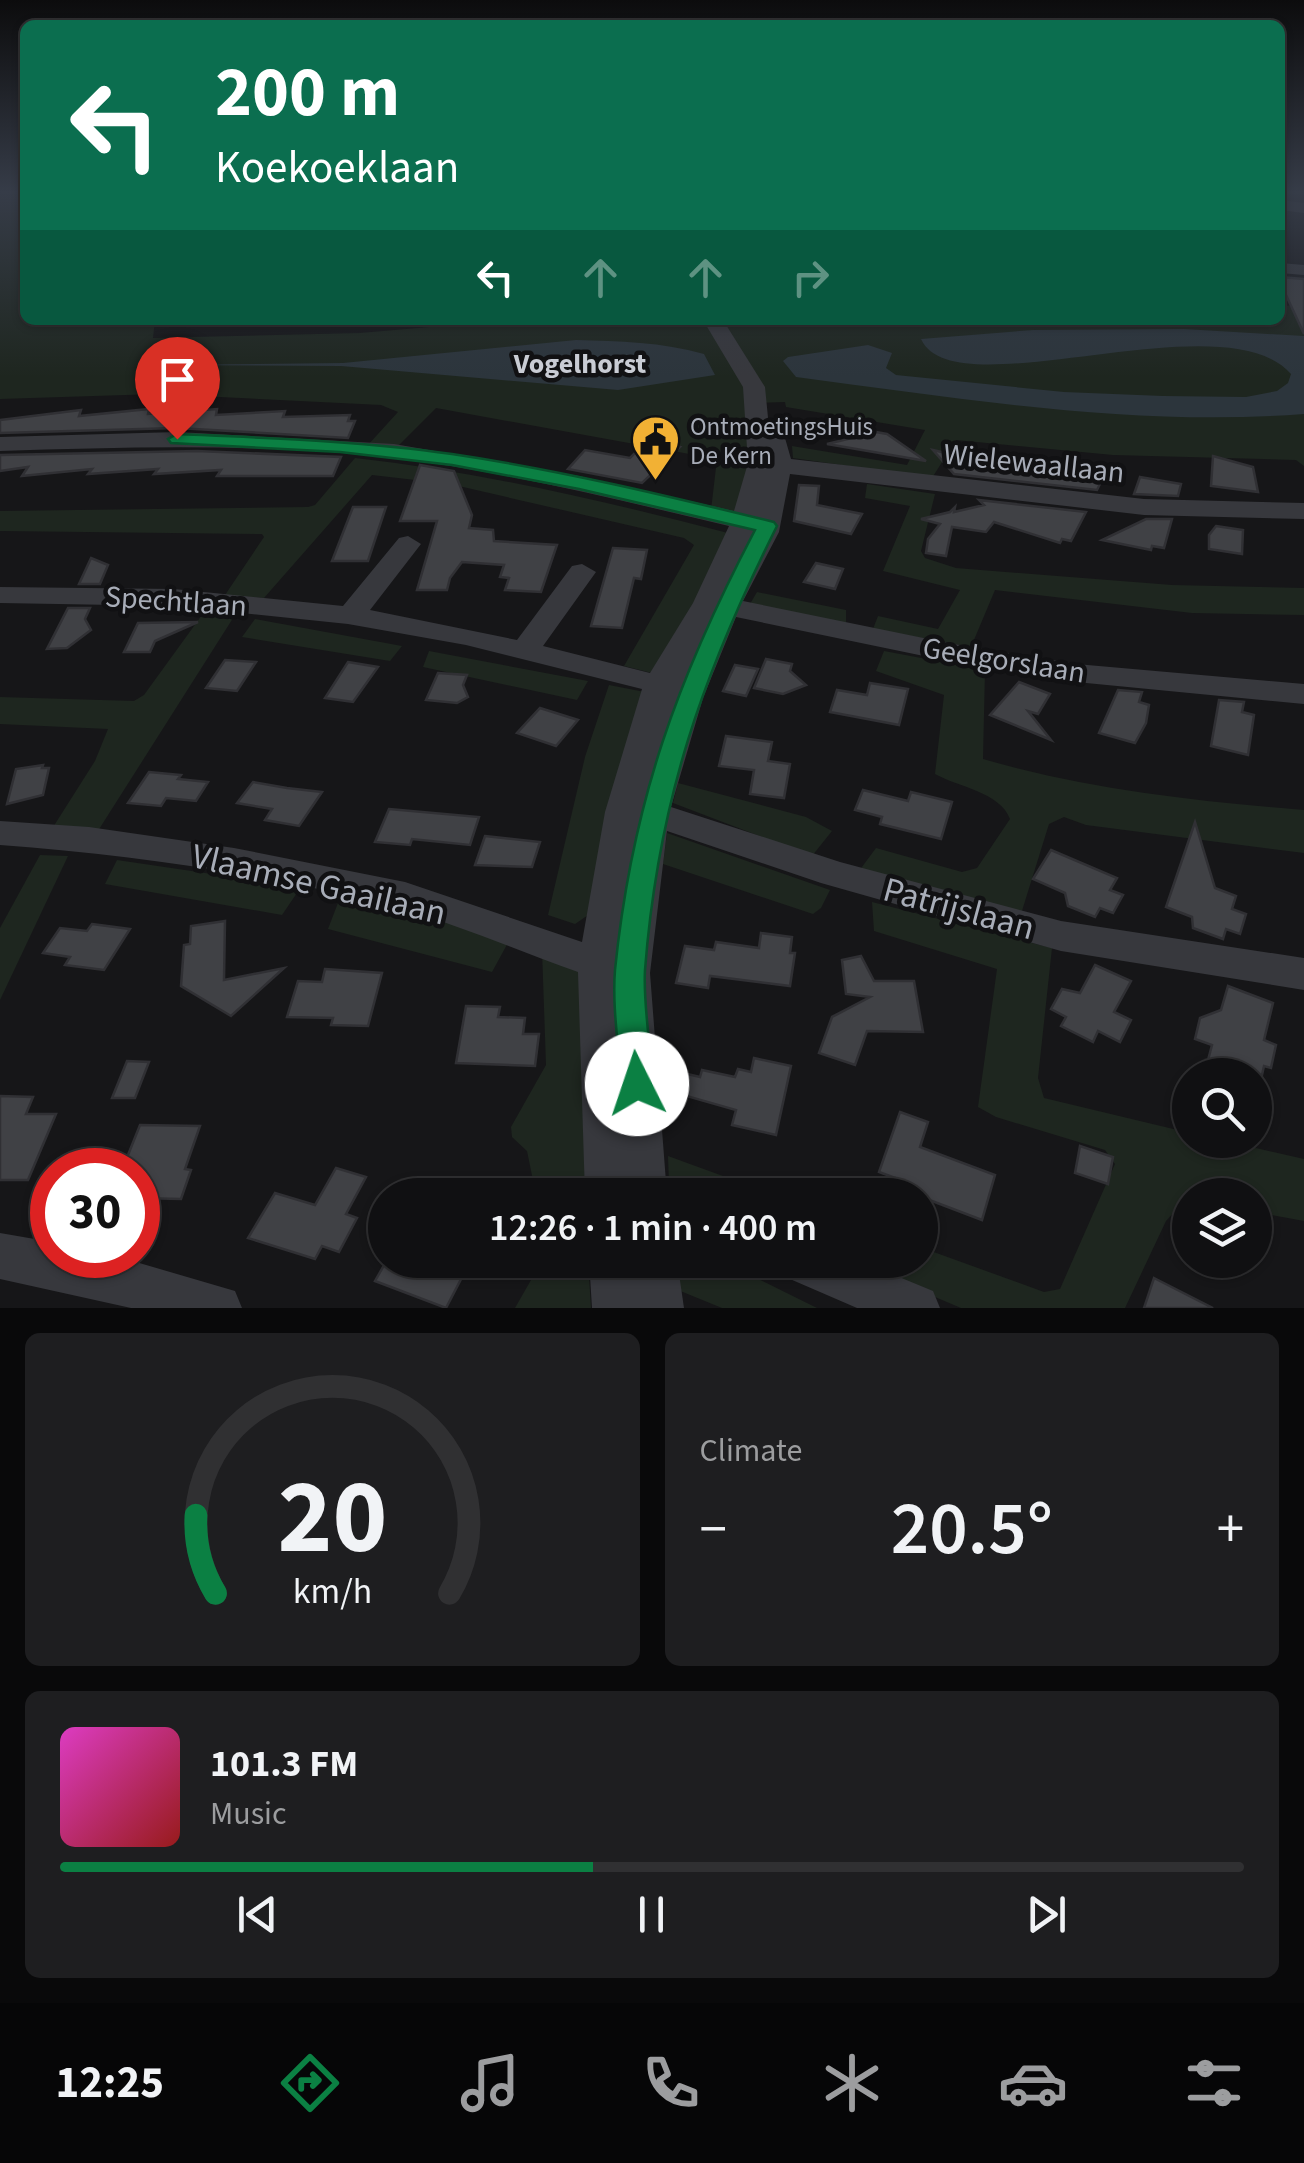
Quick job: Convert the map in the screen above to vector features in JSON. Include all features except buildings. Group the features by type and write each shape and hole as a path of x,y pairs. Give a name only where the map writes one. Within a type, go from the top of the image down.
{"street":[{"path":"716,325 754,387 770,463"},
{"path":"608,1178 614,969 637,812 673,691 755,524 770,463 768,388 751,349 734,325"},
{"path":"0,444 177,439 394,452 579,484 755,524"},
{"name":"Wielewaallaan","path":"770,463 1144,507 1304,512"},
{"path":"351,615 408,544"},
{"path":"524,651 582,572"},
{"name":"Spechtlaan","path":"0,595 173,597 351,615 524,651 673,691"},
{"name":"Geelgorslaan","path":"717,604 948,652 1076,673 1304,694"},
{"name":"Patrijslaan","path":"637,812 834,874 1060,936 1304,974"},
{"name":"Vlaamse Gaailaan","path":"0,834 88,840 234,861 404,896 614,969"},
{"path":"614,969 642,1178"},
{"path":"0,1256 88,1272 217,1308"},
{"path":"615,1278 618,1308"},
{"path":"655,1278 659,1308"},
{"path":"843,1278 915,1308"}],"shaded area":[{"path":"0,255 20,255 20,325 154,325 153,338 360,333 453,325 1285,325 1285,305 1304,307 1304,466 1296,460 1113,455 956,440 932,478 793,458 792,446 907,465 925,430 786,407 785,402 750,403 754,440 737,513 711,510 717,459 436,408 395,449 367,446 398,412 381,405 157,394 0,399"},
{"path":"1184,329 1304,336 1304,414 1177,417 1050,409 796,377 783,361 788,357 868,345 892,353 886,368 896,375 1064,392 1246,397 1277,391 1288,383 1291,374 1257,353 1210,346 983,364 944,358 921,339 1033,330"},
{"path":"576,340 640,343 704,354 715,375 618,390 341,366 155,365 343,363"},
{"path":"355,458 543,489 728,533 660,675 624,666 694,545 684,538 450,484 372,475 264,598 225,595 264,537 262,534 0,531 0,511 308,507 315,505"},
{"path":"867,484 935,494 921,551 925,558 956,568 1172,585 1304,588 1304,615 1192,613 995,590 971,647 873,629 878,616 938,629 960,590 883,571 910,506 865,498"},
{"path":"757,592 846,610 846,624 750,604"},
{"path":"202,615 235,615 96,834 50,832 95,761 108,729 0,724 0,697 134,701 144,695"},
{"path":"255,619 402,646 390,661 242,637"},
{"path":"429,651 588,681 577,700 423,667"},
{"path":"884,651 985,670 983,759 1142,792 1304,810 1304,853 1086,825 1064,817 1049,824 1021,914 859,871 876,848 962,872 977,868 1010,819 988,796 935,774 944,695 876,671"},
{"path":"609,685 650,693 594,911 575,924 548,915 585,757"},
{"path":"678,783 806,817 832,831 812,856 673,803"},
{"path":"667,833 830,890 821,908 813,914 663,864"},
{"path":"40,855 68,856 0,1000 0,928"},
{"path":"117,860 301,887 282,915 105,884"},
{"path":"341,895 510,939 492,972 328,929"},
{"path":"872,902 1052,948 1038,1078 1044,1098 1172,1129 1172,1158 1272,1158 1272,1152 1304,1159 1304,1221 1272,1215 1272,1178 1172,1178 1172,1214 1125,1308 961,1308 890,1278 938,1278 938,1254 1044,1292 1060,1289 1115,1164 1105,1150 996,1117 978,1107 997,969 874,931"},
{"path":"542,950 584,973 585,1178 533,1178 527,1151 512,1137 511,1127 546,1065"},
{"path":"668,1156 728,1178 669,1178"},
{"path":"589,1278 591,1308 515,1308 531,1280"},
{"path":"673,1278 756,1278 817,1308 722,1308 673,1288"}],"place":[{"name":"OntmoetingsHuis De Kern","path":"655,482"}],"district":[{"name":"Vogelhorst","path":"580,363"}],"route":[{"path":"177,439 340,447 452,460 767,526 687,698 652,813 630,974 637,1084"}]}
